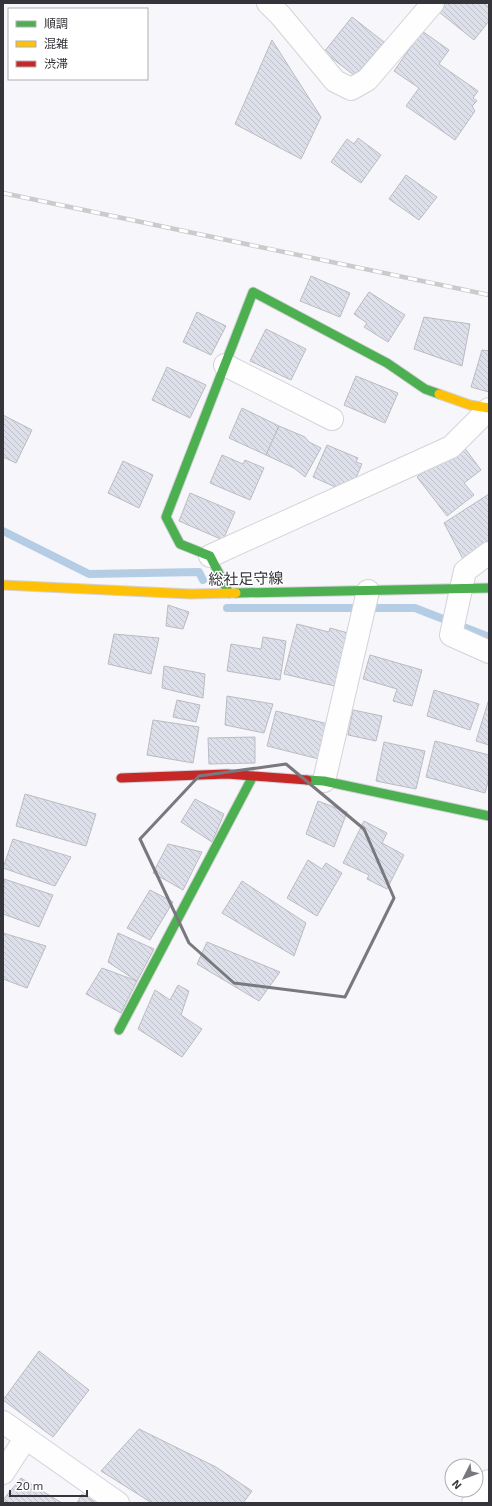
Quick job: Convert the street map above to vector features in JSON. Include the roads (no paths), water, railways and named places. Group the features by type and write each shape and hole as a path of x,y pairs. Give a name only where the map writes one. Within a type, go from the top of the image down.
{"street":[{"path":"268,3 281,16 335,81 350,88 367,80 433,3"},
{"path":"229,593 210,556 180,544 166,517 253,292 387,363 425,389 470,405 489,408"},
{"path":"225,365 332,419"},
{"path":"210,556 451,447 489,408"},
{"path":"489,553 465,571 451,635 489,652"},
{"name":"総社足守線","path":"3,585 191,594 489,588"},
{"path":"324,781 368,591"},
{"path":"121,778 227,774 324,781 489,816"},
{"path":"119,1030 253,776"},
{"path":"3,1422 25,1439 118,1503"},
{"path":"3,1473 25,1439"},
{"path":"473,1503 489,1480"}],"waterway":[{"path":"3,531 89,574 199,572 203,580"},
{"path":"227,608 415,608 489,637"}],"railway":[{"path":"3,193 489,295"}]}
